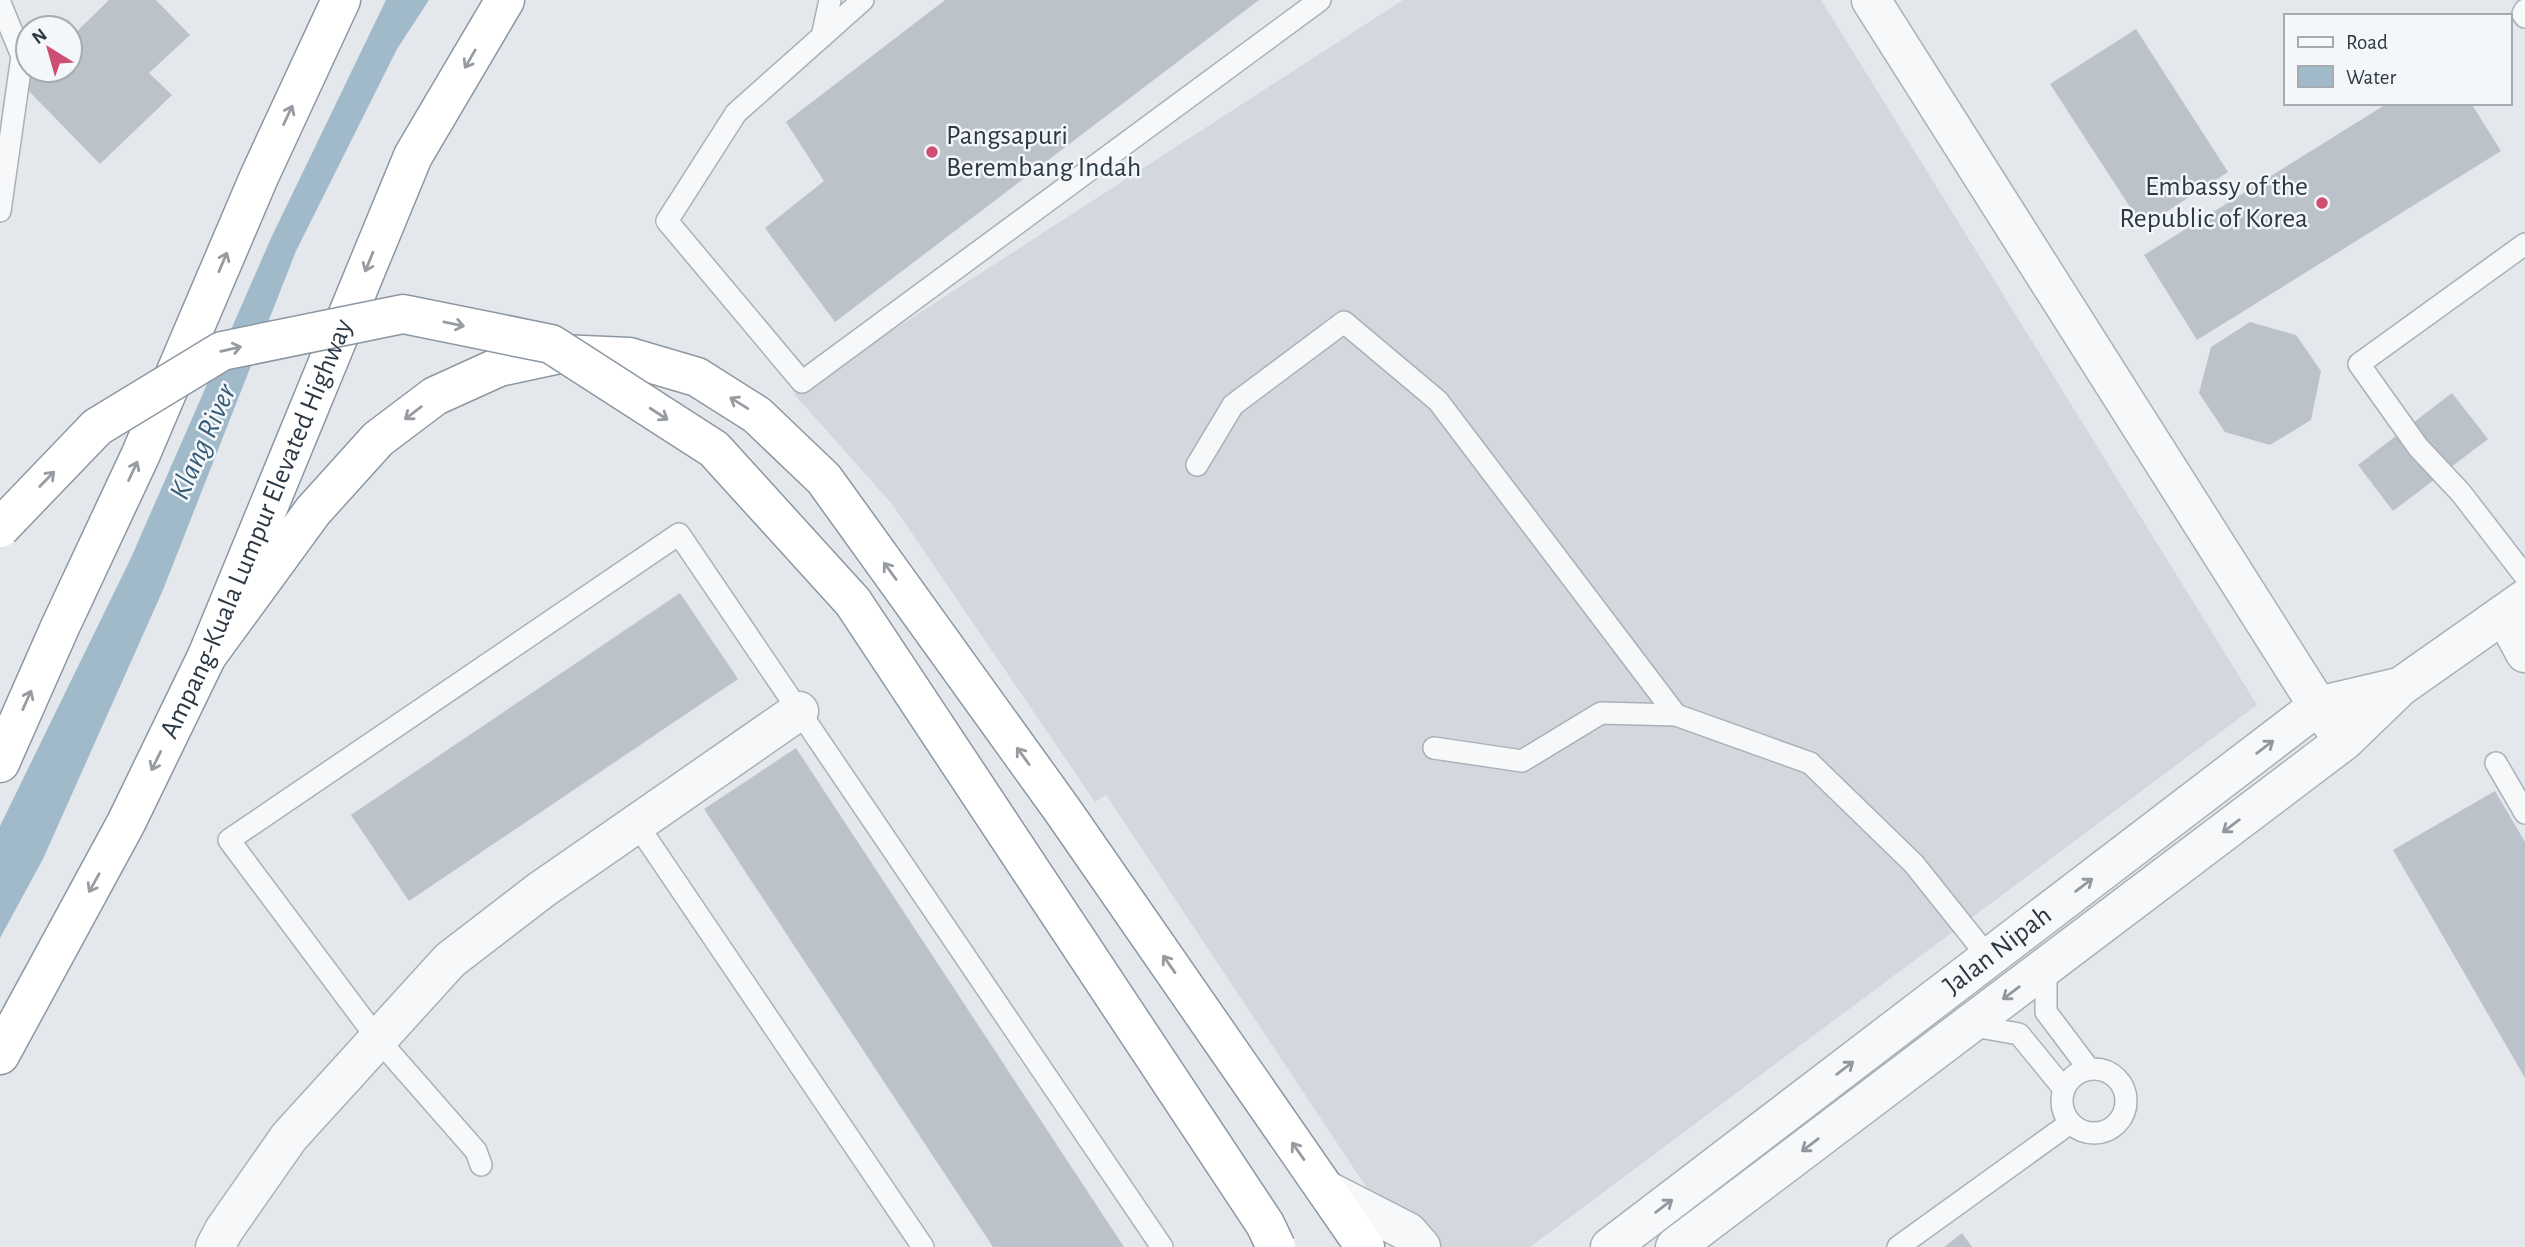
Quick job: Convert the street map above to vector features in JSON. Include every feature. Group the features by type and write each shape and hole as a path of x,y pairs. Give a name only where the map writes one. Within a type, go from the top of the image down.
{"highway":[{"path":"0,763 140,456 259,177 341,0"},
{"name":"Ampang-Kuala Lumpur Elevated Highway","path":"0,1055 126,823 207,656 413,156 505,0"},
{"path":"0,528 97,427 222,351 403,314 551,344 714,449 853,602 1265,1224 1276,1247"},
{"path":"207,656 313,512 377,439 435,396 499,367 561,354 629,357 697,377 757,415 824,479 1063,811 1365,1247"}],"street":[{"path":"1871,0 2318,706 2344,741"},
{"name":"Jalan Nipah","path":"1675,1247 2344,741 2400,687 2514,607 2525,653"},
{"name":"Jalan Nipah","path":"1610,1247 2318,706 2400,687"},
{"path":"215,1247 289,1137 450,960 541,890 799,711"},
{"path":"1326,1190 1408,1232 1421,1247"}],"lane":[{"path":"822,37 830,0"},
{"path":"863,0 736,113 667,221 802,382 1320,0"},
{"path":"0,3 22,57 0,211"},
{"path":"2525,10 2525,17"},
{"path":"2525,244 2359,364 2418,447 2461,494 2525,576"},
{"path":"1197,466 1233,405 1344,322 1438,401 1676,715"},
{"path":"481,1165 476,1152 377,1038 229,840 679,534 1162,1247"},
{"path":"1434,748 1522,761 1601,713 1676,715 1810,762 1914,864 1989,958"},
{"path":"2496,763 2525,813"},
{"path":"636,823 923,1247"},
{"path":"2046,966 2046,1012 2089,1069"},
{"path":"1968,1025 2019,1034 2064,1089"},
{"path":"2089,1069 2103,1070 2113,1074 2126,1091 2124,1113 2119,1122 2100,1133 2078,1129 2070,1123 2061,1104 2064,1089 2074,1076 2089,1069"},
{"path":"1898,1247 2070,1123"}],"shaded area":[{"path":"1403,0 1821,0 2257,705 1530,1247 1406,1247 1106,795 1095,802 892,504 794,394"}],"water":[{"name":"Klang River","path":"386,0 429,0 397,49 296,251 163,590 43,859 0,938 0,826 130,560 272,236"}],"building":[{"path":"109,0 156,0 190,35 149,73 172,95 100,164 22,84 84,84 84,24"},
{"name":"Pangsapuri Berembang Indah","path":"945,0 1259,0 835,322 765,228 824,181 786,122"},
{"path":"2136,29 2228,172 2143,227 2050,84"},
{"name":"Embassy of the Republic of Korea","path":"2385,105 2472,105 2501,151 2197,340 2144,255"},
{"path":"2250,322 2296,335 2321,371 2311,420 2270,445 2225,432 2199,393 2211,347"},
{"path":"2452,393 2488,439 2393,511 2358,465"},
{"path":"680,593 738,679 409,901 351,815"},
{"path":"796,748 1124,1247 993,1247 704,809"},
{"path":"2495,791 2525,842 2525,1078 2393,850"},
{"path":"1962,1233 1972,1247 1944,1247"}],"place":[{"name":"Pangsapuri Berembang Indah","path":"932,152"},
{"name":"Embassy of the Republic of Korea","path":"2322,203"}]}
